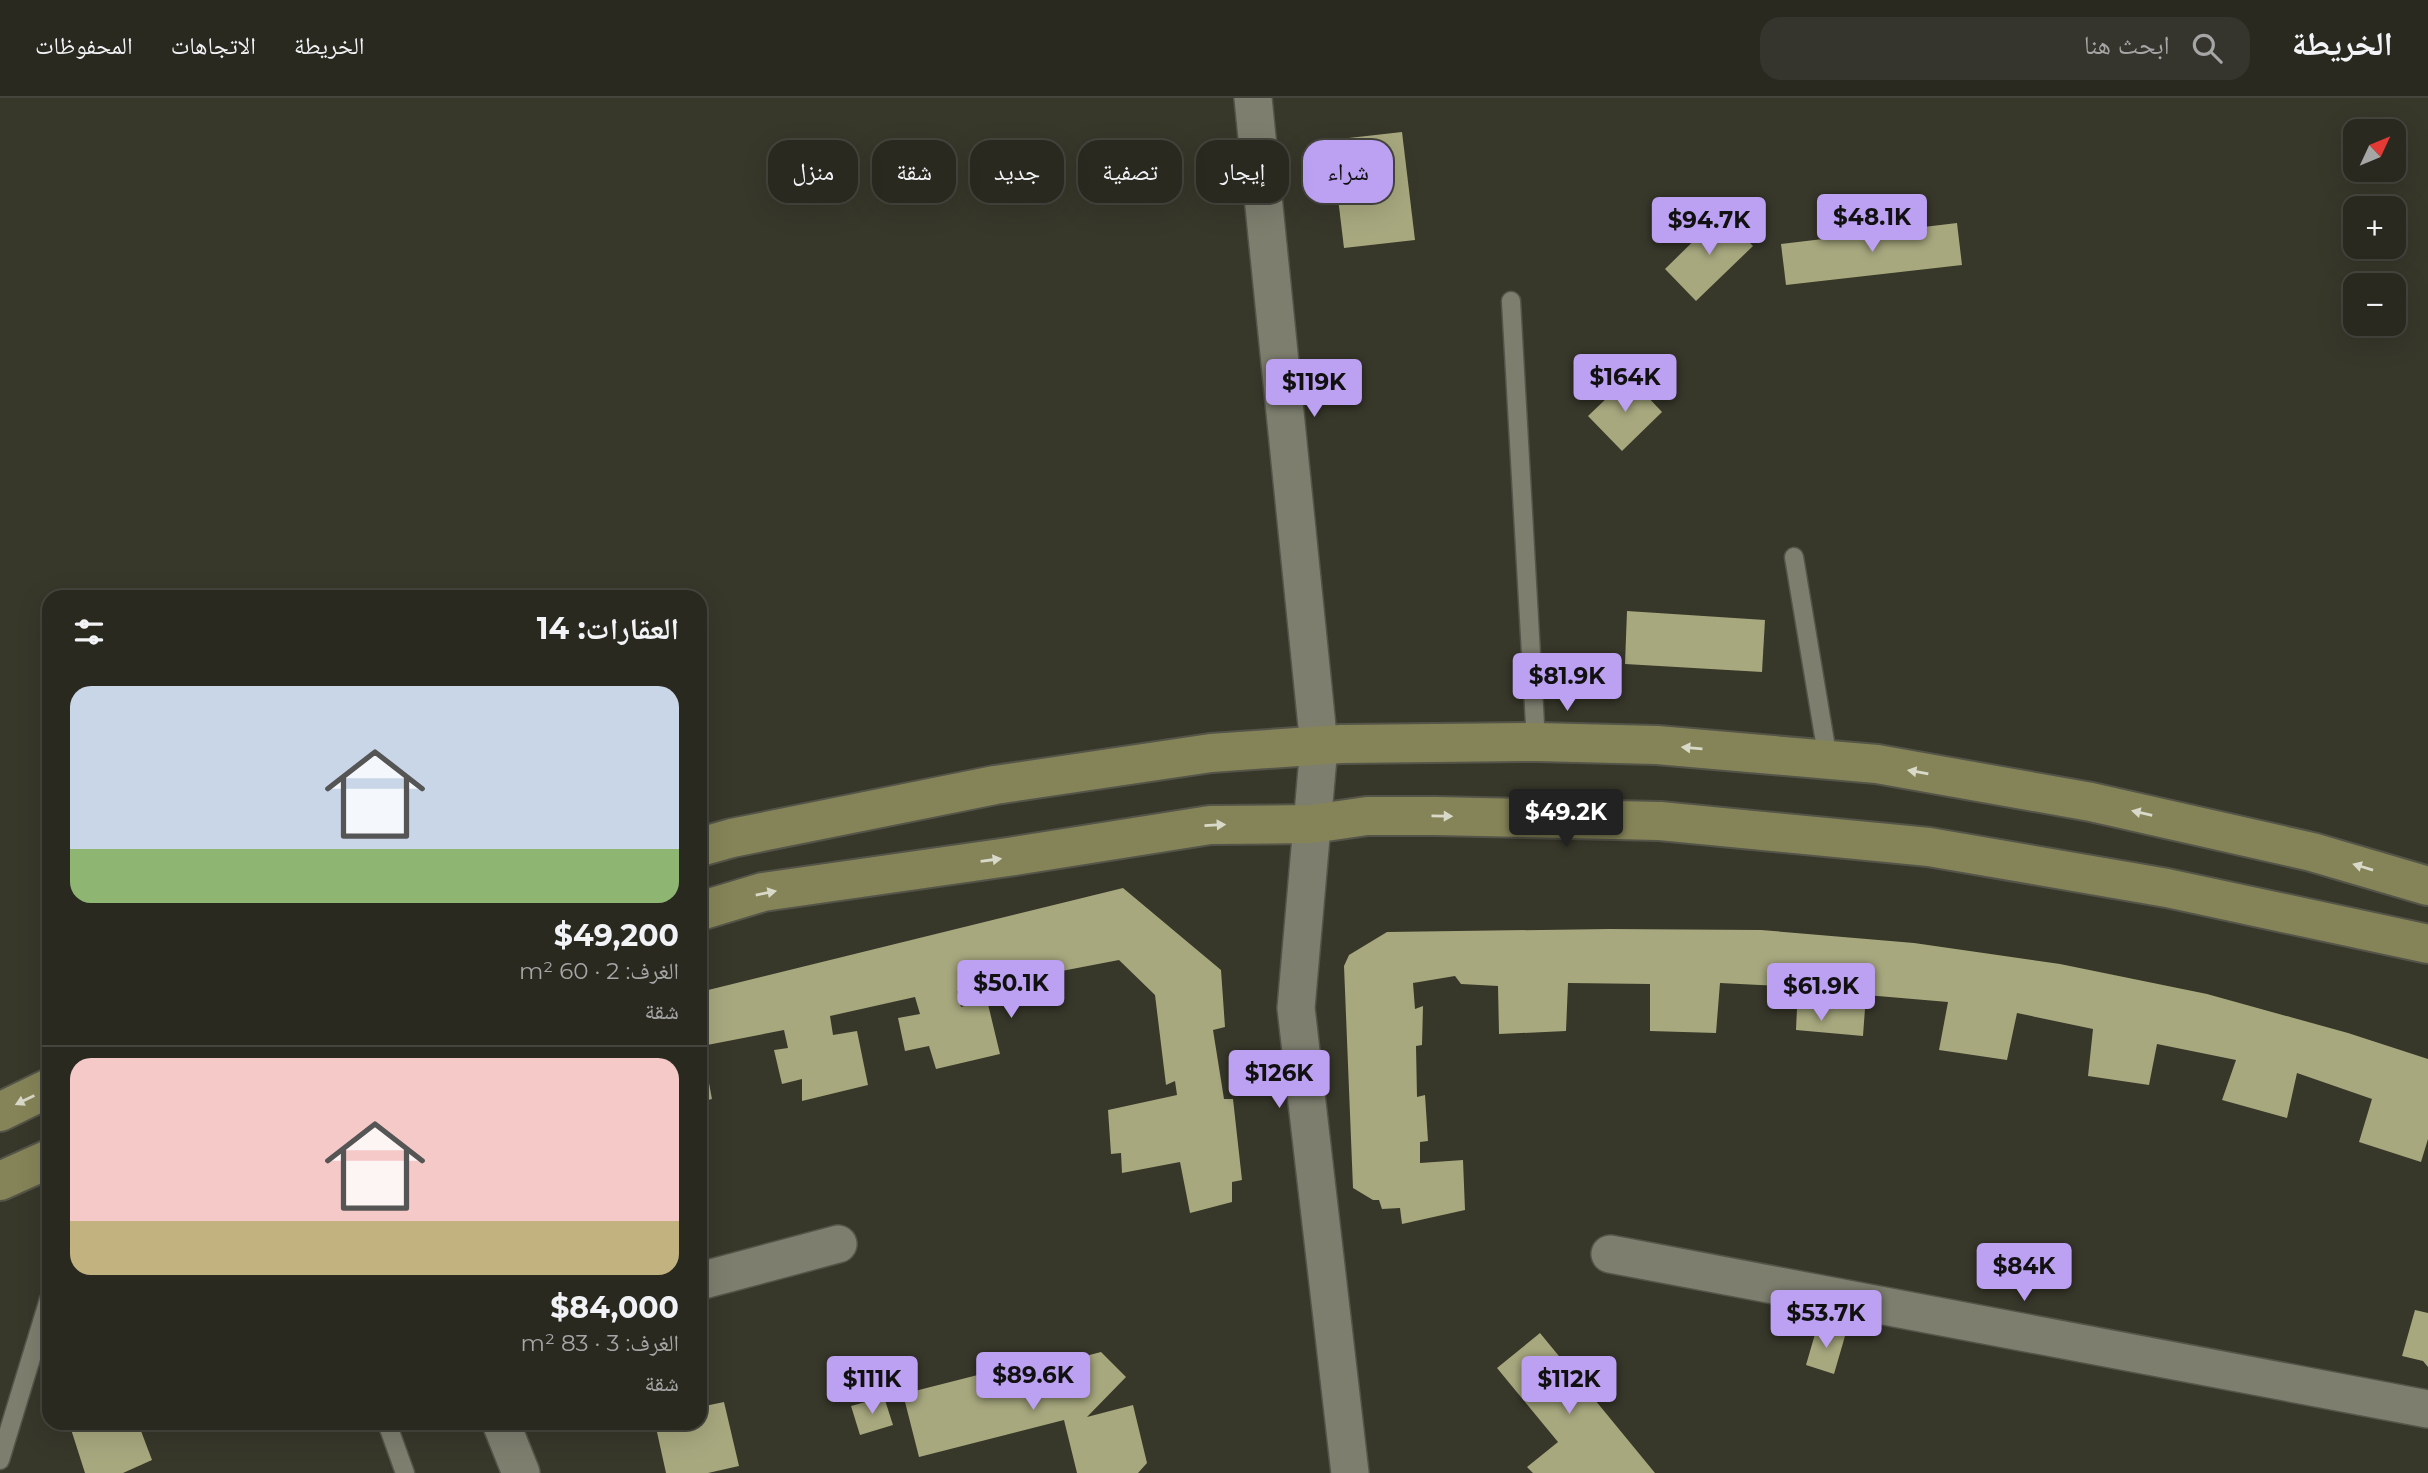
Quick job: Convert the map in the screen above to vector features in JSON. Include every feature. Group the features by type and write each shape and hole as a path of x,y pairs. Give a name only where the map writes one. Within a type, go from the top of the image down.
{"main road":[{"path":"707,845 995,785 1211,753 1319,746 1536,742 1657,745 1877,764 2091,802 2312,852 2428,886"},
{"path":"707,909 763,892 1210,825 1312,824 1367,816 1660,821 1929,847 2167,888 2428,944"},
{"path":"0,1112 42,1091"},
{"path":"0,1181 42,1162"}],"street":[{"path":"1252,98 1319,746 1296,1008 1350,1473"},
{"path":"707,1279 838,1244"},
{"path":"1610,1254 2428,1409"},
{"path":"504,1430 521,1473"}],"lane":[{"path":"1511,301 1536,742"},
{"path":"1794,557 1828,760"},
{"path":"0,1461 42,1323"},
{"path":"390,1430 405,1473"}],"building":[{"path":"1402,132 1415,240 1344,248 1339,203 1393,203 1393,140 1331,140"},
{"path":"1721,214 1753,246 1696,301 1665,269"},
{"path":"1957,223 1962,265 1786,285 1781,244"},
{"path":"1629,377 1662,412 1622,451 1588,416"},
{"path":"1627,611 1765,620 1762,672 1625,664"},
{"path":"1123,888 1221,970 1225,1027 1213,1030 1224,1099 1233,1099 1242,1180 1232,1182 1232,1202 1190,1213 1180,1162 1122,1173 1121,1153 1111,1154 1108,1110 1177,1095 1175,1081 1166,1085 1155,995 1119,960 957,991 961,1007 987,1000 1000,1054 936,1069 929,1046 905,1051 898,1018 920,1014 915,997 830,1016 833,1035 857,1031 868,1085 802,1101 802,1079 782,1084 774,1050 788,1048 784,1030 707,1045 707,990"},
{"path":"1761,930 1914,943 2060,964 2207,994 2348,1033 2428,1059 2428,1139 2421,1162 2359,1142 2372,1099 2297,1073 2287,1118 2222,1100 2236,1060 2157,1044 2149,1085 2088,1076 2093,1029 2017,1013 2007,1060 1939,1050 1948,1002 1866,995 1863,1036 1796,1030 1798,987 1720,983 1716,1033 1650,1031 1650,984 1568,983 1566,1031 1499,1034 1498,986 1461,984 1455,976 1413,983 1415,1009 1423,1006 1422,1045 1416,1046 1417,1097 1425,1095 1428,1141 1420,1142 1420,1163 1463,1160 1465,1210 1402,1224 1400,1208 1382,1209 1379,1200 1373,1200 1353,1188 1344,966 1349,955 1387,932"},
{"path":"707,1072 712,1099 707,1100"},
{"path":"2415,1310 2428,1313 2428,1367 2423,1361 2402,1356"},
{"path":"1817,1327 1845,1336 1834,1374 1806,1365"},
{"path":"1540,1333 1655,1473 1533,1473 1527,1467 1558,1442 1497,1368"},
{"path":"1101,1352 1126,1377 1087,1417 1133,1405 1147,1463 1138,1473 1077,1473 1064,1420 919,1457 903,1394 1053,1356 1067,1369 1078,1358"},
{"path":"884,1397 893,1425 860,1435 851,1406"},
{"path":"724,1402 739,1466 708,1473 666,1473 657,1430 707,1430 707,1406"},
{"path":"71,1430 141,1430 152,1460 123,1473 85,1473"}]}
